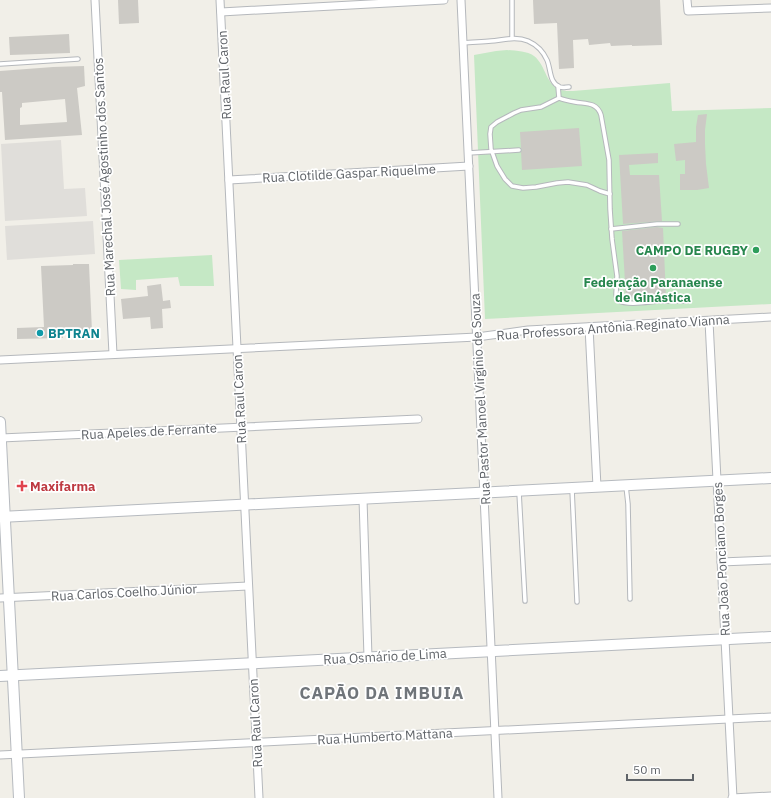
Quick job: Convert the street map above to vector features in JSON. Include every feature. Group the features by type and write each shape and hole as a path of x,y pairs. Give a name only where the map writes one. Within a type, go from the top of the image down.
{"street":[{"name":"Rua Marechal José Agostinho dos Santos","path":"95,0 113,354"},
{"name":"Rua Raul Caron","path":"220,0 259,798"},
{"path":"221,12 444,0"},
{"name":"Rua Pastor Manoel Virgínio de Souza","path":"461,0 498,798"},
{"path":"687,0 688,11 771,8"},
{"name":"Rua Clotilde Gaspar Riquelme","path":"229,180 469,166"},
{"name":"Rua Professora Antônia Reginato Vianna","path":"0,360 477,337 528,330 771,317"},
{"name":"Rua João Ponciano Borges","path":"709,321 733,798"},
{"path":"590,327 597,487"},
{"name":"Rua Apeles de Ferrante","path":"1,438 418,419"},
{"path":"0,422 4,598 13,676 19,798"},
{"path":"2,517 771,478"},
{"path":"363,498 368,657"},
{"path":"721,562 771,560"},
{"name":"Rua Carlos Coelho Júnior","path":"4,598 248,586"},
{"name":"Rua Osmário de Lima","path":"0,676 771,637"},
{"name":"Rua Humberto Mattana","path":"0,755 771,718"},
{"path":"733,798 771,796"}],"lane":[{"path":"512,0 512,38"},
{"path":"463,43 512,38 528,41 538,46 542,51 547,60 552,80 558,86 569,87"},
{"path":"0,64 78,59"},
{"path":"558,86 559,98"},
{"path":"610,194 587,185 568,182 536,187 522,188 512,186 505,180 497,166 492,152 490,134 491,127 497,122 521,110 541,107 559,98 574,102 593,104 600,111 610,160 611,229 617,276 617,300 628,303 688,301"},
{"path":"468,153 519,150"},
{"path":"611,229 657,224 678,224"},
{"path":"626,485 628,504 630,599"},
{"path":"572,488 577,602"},
{"path":"519,491 525,601"}],"shaded area":[{"path":"61,140 64,189 85,188 87,216 5,221 1,144"},
{"path":"93,221 95,254 7,260 5,226"}],"green space":[{"path":"507,50 525,52 534,56 538,60 552,84 556,88 562,90 573,91 670,83 672,111 771,108 771,304 485,319 474,55"},
{"path":"212,255 214,286 180,286 178,277 136,280 136,290 121,289 119,260"}],"building":[{"path":"118,0 138,0 139,23 119,24"},
{"path":"533,0 660,0 662,45 611,46 610,43 589,45 588,39 573,40 574,68 559,69 557,23 534,24"},
{"path":"69,34 70,53 10,55 9,37"},
{"path":"84,66 85,86 77,88 82,135 5,140 2,92 0,92 0,71","holes":["65,99 67,122 20,125 20,108 22,107 22,103"]},
{"path":"707,114 705,144 709,188 680,190 680,174 685,174 685,160 676,161 674,144 696,142 698,115"},
{"path":"579,128 582,166 522,170 520,132"},
{"path":"658,153 658,163 629,165 630,175 659,175 662,221 623,224 619,155"},
{"path":"657,227 663,228 666,297 626,299 622,231"},
{"path":"89,264 92,332 63,333 63,338 17,339 17,328 44,327 41,266"},
{"path":"161,284 163,301 170,300 171,308 162,309 163,328 151,329 150,317 123,319 121,299 148,296 147,286"}],"place":[{"name":"CAMPO DE RUGBY","path":"756,250"},
{"name":"Federação Paranaense de Ginástica","path":"653,268"},
{"name":"BPTRAN","path":"40,333"},
{"name":"Maxifarma","path":"22,486"}],"district":[{"name":"CAPÃO DA IMBUIA","path":"382,693"}]}
